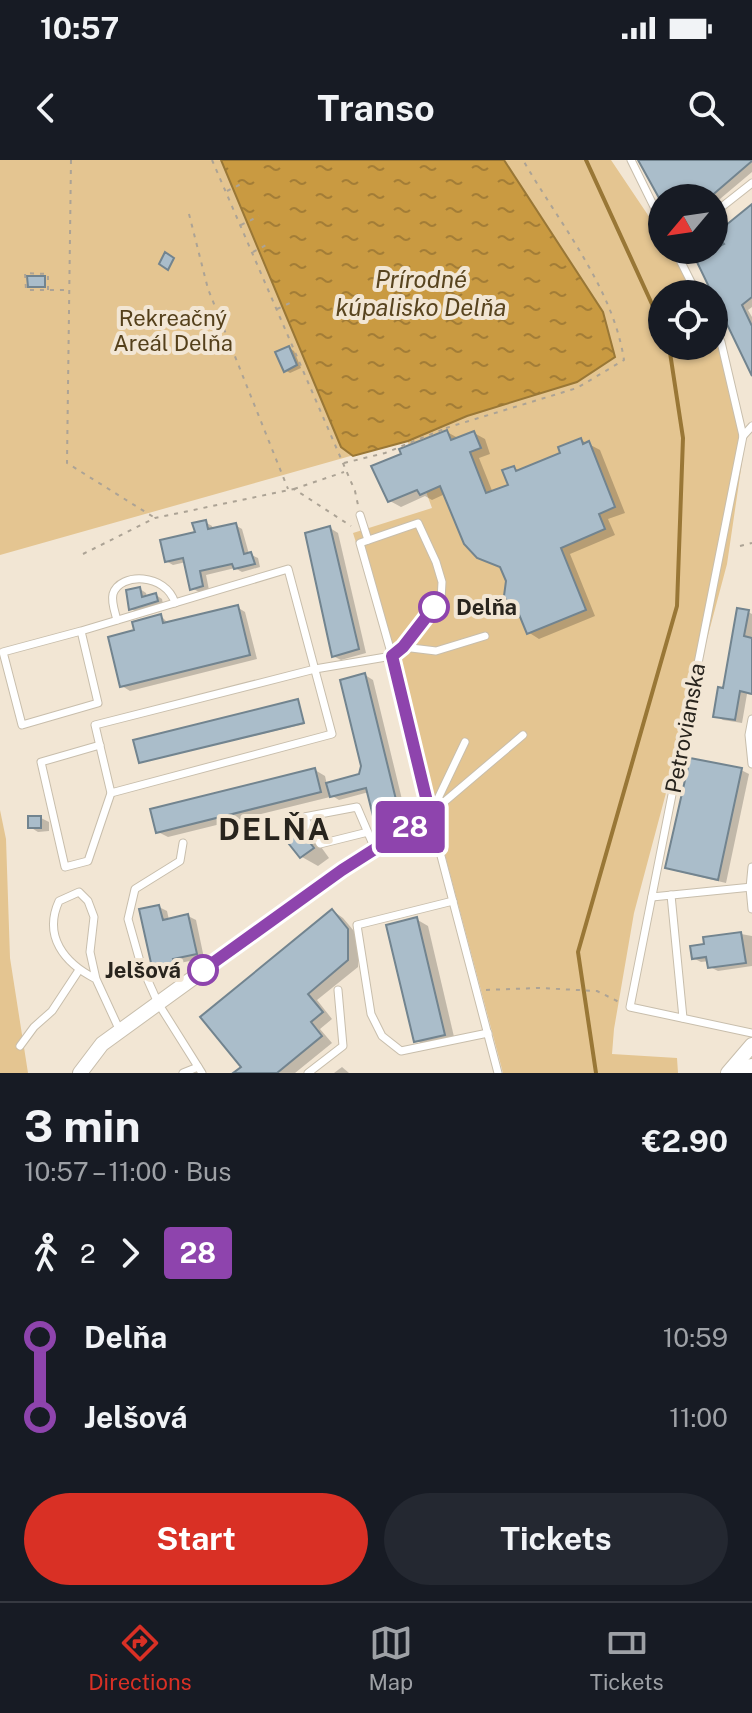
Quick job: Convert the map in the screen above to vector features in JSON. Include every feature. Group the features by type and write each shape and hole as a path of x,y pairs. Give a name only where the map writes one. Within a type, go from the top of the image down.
{"street":[{"path":"80,1073 102,1044 342,870 430,814"},
{"path":"728,1073 752,1045"}],"lane":[{"path":"631,160 648,195"},
{"path":"728,202 752,183"},
{"name":"Petrovianska","path":"630,1007 743,436 725,360"},
{"path":"743,436 752,426"},
{"path":"360,515 368,540"},
{"path":"100,745 41,762 65,867 88,861 111,793 100,745 95,725 315,669 392,656 441,600 442,582 418,523 360,543 392,656 498,1073"},
{"path":"81,631 98,703 22,725 3,652 288,569 332,734 111,793"},
{"path":"117,620 112,598 114,591 123,584 141,579 158,581 170,590 175,603"},
{"path":"403,647 436,651 485,636"},
{"path":"752,719 749,735 752,764"},
{"path":"430,814 523,735"},
{"path":"430,814 465,742"},
{"path":"368,832 320,844 304,817 357,807 368,832 375,849"},
{"path":"183,843 180,861 135,889 128,919 141,965 158,1003 200,1070 183,1073"},
{"path":"752,867 752,909"},
{"path":"652,897 751,888"},
{"path":"96,979 79,970 56,943 52,926 59,901 79,892 88,901 94,917 90,952 96,979 120,1031"},
{"path":"671,895 683,1018"},
{"path":"453,901 357,925 371,1014 382,1036 401,1051 488,1033"},
{"path":"20,1046 34,1027 52,1011 79,970"},
{"path":"308,1073 343,1046 338,990"},
{"path":"630,1007 752,1033"}],"path":[{"path":"71,160 67,463 155,518"},
{"path":"212,160 355,491 360,515"},
{"path":"342,464 385,453 445,428 577,388 624,360 620,335 598,286 523,160"},
{"path":"226,191 245,182"},
{"path":"189,214 208,289 288,490"},
{"path":"240,225 259,216"},
{"path":"251,252 270,243"},
{"path":"48,290 48,274 25,273 26,290 48,290 70,290"},
{"path":"276,309 294,301"},
{"path":"83,554 155,518 294,489 345,472"},
{"path":"294,489 350,526"},
{"path":"740,546 752,543"},
{"path":"477,991 539,988 597,991 630,1007"}],"green space":[{"name":"Rekreačný Areál Delňa","path":"0,160 611,160 648,215 648,264 681,264 691,280 648,280 648,360 728,360 745,442 727,564 634,913 614,1029 612,1054 677,1058 678,1073 503,1073 392,656 353,533 432,508 407,440 0,555"},
{"path":"0,810 6,839 10,958 28,1073 0,1073"}],"water":[{"name":"Prírodné kúpalisko Delňa","path":"221,160 504,160 603,312 615,357 577,382 467,416 408,441 353,456 341,447"}],"building":[{"path":"638,160 752,160 725,184 651,184"},
{"path":"752,204 752,297 742,305 752,326 752,376 728,326 728,280 706,280 698,264 728,264 728,223"},
{"path":"165,252 174,258 168,270 159,264"},
{"path":"27,276 45,276 45,287 28,287"},
{"path":"289,346 297,365 284,372 275,352"},
{"path":"447,430 451,440 474,431 481,448 470,452 486,493 508,485 502,470 514,466 516,471 560,453 558,447 581,438 583,444 589,441 615,507 599,514 605,529 561,548 586,610 527,634 516,607 504,596 506,581 500,567 477,558 464,544 440,486 420,495 417,490 388,502 371,466 401,454 399,449"},
{"path":"206,520 208,529 236,523 244,554 251,552 255,564 234,569 232,564 200,571 203,586 190,590 183,558 165,562 160,540 195,532 192,523"},
{"path":"330,526 359,649 332,657 305,533"},
{"path":"140,587 142,597 156,593 158,601 129,610 126,590"},
{"path":"238,605 250,655 120,687 108,637 134,630 132,622 161,614 163,623"},
{"path":"737,608 749,610 744,636 752,638 752,694 740,691 735,720 713,717 718,687 723,688"},
{"path":"365,673 400,816 385,819 387,825 376,828 366,788 330,797 326,783 359,774 361,766 340,680"},
{"path":"298,699 304,723 139,763 133,740"},
{"path":"690,758 742,768 718,880 665,868"},
{"path":"315,768 321,792 156,833 150,809"},
{"path":"28,816 41,816 41,828 28,828"},
{"path":"300,829 314,848 300,858 285,839"},
{"path":"159,905 163,920 188,914 197,954 173,959 175,967 153,972 139,909"},
{"path":"332,909 348,929 348,960 308,994 323,1012 311,1022 322,1036 277,1073 233,1073 241,1067 200,1017"},
{"path":"417,917 445,1035 414,1042 386,925"},
{"path":"741,932 746,963 708,968 706,957 692,959 690,946 704,944 703,937"}],"waterway":[{"name":"Delňa","path":"586,160 648,295"},
{"name":"Delňa","path":"596,1073 578,952 677,606 683,438 671,360"}],"bus line":[{"name":"28","path":"203,970 342,870 430,814 392,656 403,647 434,607"}],"place":[{"name":"Delňa","path":"434,607"},
{"name":"Jelšová","path":"203,970"}],"district":[{"name":"DELŇA","path":"275,829"}]}
